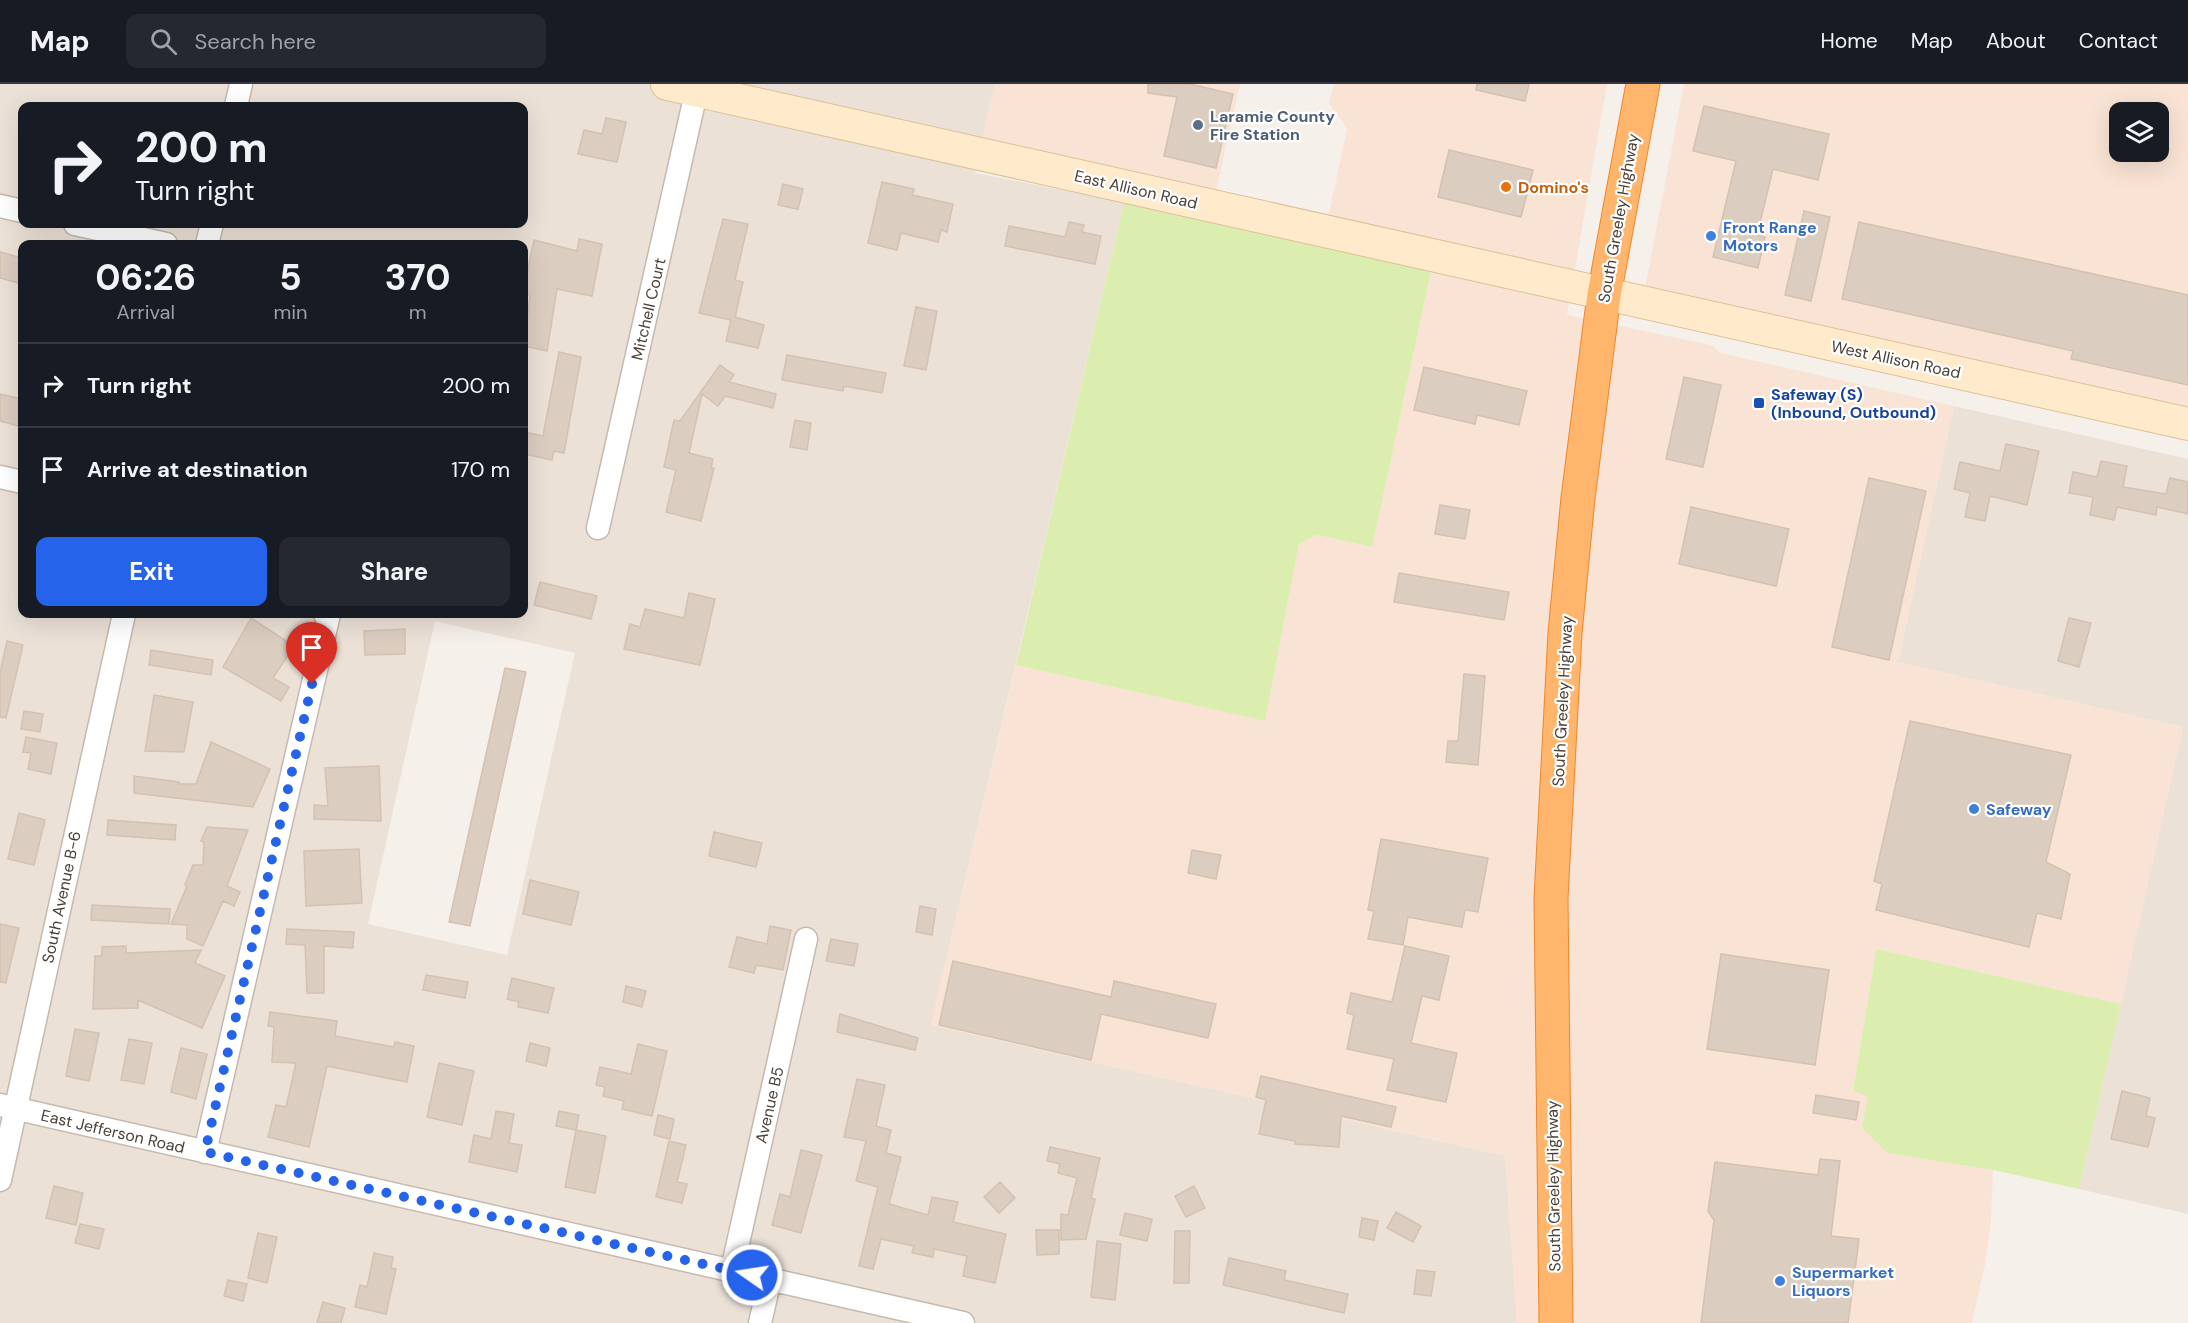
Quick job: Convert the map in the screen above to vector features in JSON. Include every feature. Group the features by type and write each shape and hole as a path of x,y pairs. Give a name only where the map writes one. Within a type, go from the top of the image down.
{"highway":[{"name":"South Greeley Highway","path":"1556,1323 1551,898 1565,633 1578,498 1604,295 1643,84"}],"street":[{"path":"237,102 241,84"},
{"name":"East Allison Road","path":"687,86 1604,295"},
{"name":"Mitchell Court","path":"598,528 687,86"},
{"path":"0,206 18,210"},
{"path":"93,228 148,240"},
{"name":"West Allison Road","path":"1604,295 2188,424"},
{"path":"0,477 18,481"},
{"name":"South Avenue B-6","path":"0,1180 8,1107 123,618"},
{"path":"205,1152 327,618"},
{"name":"Avenue B5","path":"732,1270 806,939"},
{"name":"East Jefferson Road","path":"8,1107 963,1323"},
{"path":"760,1323 771,1279"}],"shaded area":[{"path":"0,84 995,84 975,173 1124,202 931,1025 1505,1156 1517,1323 0,1323","holes":["435,621 575,653 507,955 368,924"]},
{"path":"995,84 1240,84 1215,196 981,144"},
{"path":"1334,84 1607,84 1567,315 1711,345 1721,353 1954,406 1898,662 2183,727 2121,1004 1876,949 1853,1090 1868,1095 1887,1153 1993,1170 1991,1219 1985,1265 1972,1323 1517,1323 1505,1156 931,1025 1016,665 1265,721 1299,544 1317,535 1371,547 1431,272 1322,247 1347,128 1329,103"},
{"path":"1684,84 2188,84 2188,415 1645,288"},
{"path":"1954,406 2188,459 2188,1214 2079,1189 2183,727 1898,662"}],"green space":[{"path":"1124,202 1431,271 1372,547 1317,535 1299,544 1265,721 1016,665"},
{"path":"1876,949 2121,1004 2079,1189 1993,1170 1887,1153 1862,1128 1868,1096 1853,1091"}],"building":[{"name":"Laramie County Fire Station","path":"1148,84 1190,84 1233,94 1216,168 1164,156 1177,97 1148,93"},
{"path":"1477,84 1529,84 1525,101 1476,90"},
{"path":"1704,106 1829,134 1818,180 1773,169 1757,235 1765,237 1758,268 1713,257 1736,161 1693,151"},
{"path":"606,118 626,122 617,162 578,154 584,130 602,134"},
{"path":"1449,150 1533,170 1521,217 1438,197"},
{"path":"882,182 914,189 912,195 953,204 947,232 941,230 938,242 901,233 897,250 868,243"},
{"path":"783,184 803,189 798,209 778,205"},
{"path":"1804,211 1830,217 1811,301 1785,295"},
{"path":"723,219 748,224 735,280 743,282 735,317 764,325 758,348 726,341 731,320 699,313"},
{"path":"1069,222 1084,225 1082,232 1101,236 1095,264 1005,246 1009,226 1065,237"},
{"path":"1859,222 2188,295 2188,385 2071,359 2073,351 1842,299"},
{"path":"579,239 602,244 592,296 557,289 547,351 528,347 530,295 528,295 528,269 534,240 577,251"},
{"path":"0,252 18,257 18,283 0,278"},
{"path":"916,307 937,311 926,370 904,366"},
{"path":"559,352 581,357 564,453 554,451 552,460 528,455 528,433 543,436"},
{"path":"787,355 886,373 882,393 844,386 843,391 782,380"},
{"path":"720,365 734,375 729,382 776,394 773,408 725,396 718,406 702,394 689,453 713,459 711,468 714,468 701,521 666,512 676,470 664,467 674,420 680,421"},
{"path":"1424,367 1527,391 1519,425 1477,415 1475,424 1414,410"},
{"path":"1684,377 1721,385 1703,467 1666,459"},
{"path":"0,394 18,398 18,426 0,421"},
{"path":"795,420 811,423 807,450 790,447"},
{"path":"2006,444 2039,451 2027,505 1990,496 1985,521 1965,517 1970,493 1954,489 1960,462 2000,471"},
{"path":"2101,461 2127,466 2123,487 2166,494 2170,478 2188,482 2188,514 2157,507 2156,515 2117,507 2114,520 2090,515 2093,497 2069,493 2073,472 2097,477"},
{"path":"1869,478 1926,491 1889,660 1832,647"},
{"path":"1440,505 1470,510 1465,539 1435,534"},
{"path":"1691,507 1789,529 1776,586 1679,564"},
{"path":"1399,573 1509,592 1504,620 1394,602"},
{"path":"540,582 597,596 591,619 534,605"},
{"path":"689,593 715,599 700,665 624,649 630,624 640,627 645,609 684,618"},
{"path":"251,618 294,646 273,678 289,687 281,701 223,667"},
{"path":"2069,618 2091,623 2079,667 2058,661"},
{"path":"405,629 405,654 365,655 364,631"},
{"path":"7,641 23,645 6,718 0,717 0,673"},
{"path":"151,650 213,660 211,675 149,665"},
{"path":"505,668 526,672 470,926 449,922"},
{"path":"1464,674 1485,676 1478,765 1446,762 1448,741 1458,741"},
{"path":"154,695 193,702 184,752 145,751"},
{"path":"24,711 43,714 40,732 21,729"},
{"name":"Safeway","path":"1910,721 2071,755 2046,862 2070,874 2061,919 2037,913 2029,947 1876,910 1882,884 1874,881"},
{"path":"26,737 57,743 51,774 28,769 31,753 23,752"},
{"path":"211,742 270,769 253,807 134,793 134,776 179,782 179,784 196,784"},
{"path":"379,766 381,821 314,819 314,805 328,806 325,768"},
{"path":"19,813 45,820 34,865 8,859"},
{"path":"108,820 176,825 175,840 107,835"},
{"path":"207,827 248,830 227,886 240,892 234,906 223,901 203,946 187,939 187,925 171,924 193,865 203,865 204,842 201,841"},
{"path":"714,832 762,843 756,867 709,856"},
{"path":"1381,839 1488,858 1478,912 1465,910 1462,927 1408,917 1403,945 1368,939 1374,911 1368,910"},
{"path":"359,849 362,903 306,906 304,851"},
{"path":"1192,850 1221,855 1216,879 1188,873"},
{"path":"530,880 579,892 571,925 523,914"},
{"path":"92,905 170,909 169,924 91,920"},
{"path":"920,906 936,909 932,935 916,932"},
{"path":"0,924 19,928 6,983 0,982"},
{"path":"770,926 791,930 783,970 756,965 754,973 729,967 737,937 767,944"},
{"path":"287,929 354,932 353,948 324,946 324,993 307,993 305,945 286,944"},
{"path":"831,939 858,944 854,966 826,961"},
{"path":"126,946 126,953 201,950 195,963 225,976 202,1028 138,1000 138,1008 93,1009 95,956 102,956 102,947"},
{"path":"1405,946 1449,956 1439,1000 1422,996 1411,1043 1457,1053 1446,1102 1387,1090 1394,1059 1347,1049 1354,1015 1347,1013 1351,993 1392,1002"},
{"path":"1721,954 1829,970 1815,1065 1707,1049"},
{"path":"953,961 1111,997 1114,981 1216,1004 1208,1038 1101,1014 1091,1060 939,1025"},
{"path":"426,975 468,982 465,998 423,990"},
{"path":"512,978 554,988 548,1013 518,1007 519,1002 507,999"},
{"path":"626,986 646,991 642,1007 623,1002"},
{"path":"270,1012 337,1021 335,1036 394,1047 395,1042 414,1046 407,1082 327,1066 309,1147 268,1137 276,1105 286,1107 296,1063 272,1062 274,1027 268,1026"},
{"path":"840,1014 918,1038 915,1050 837,1032"},
{"path":"75,1029 99,1033 89,1081 66,1076"},
{"path":"129,1039 152,1043 144,1084 121,1080"},
{"path":"530,1043 550,1048 546,1066 526,1061"},
{"path":"638,1044 667,1051 652,1116 622,1109 624,1101 603,1096 605,1087 596,1085 600,1067 631,1074"},
{"path":"181,1048 207,1054 196,1099 171,1092"},
{"path":"439,1063 474,1071 462,1125 427,1117"},
{"path":"1261,1076 1396,1107 1391,1127 1341,1116 1339,1147 1295,1144 1295,1141 1259,1134 1266,1100 1256,1097"},
{"path":"857,1079 885,1085 876,1126 891,1130 886,1153 901,1157 889,1204 928,1215 932,1197 958,1202 953,1222 1006,1234 995,1283 963,1276 967,1256 934,1249 933,1257 912,1253 914,1246 881,1239 873,1269 859,1266 878,1187 856,1181 866,1141 844,1137"},
{"path":"2122,1091 2150,1098 2146,1116 2155,1118 2148,1147 2111,1139"},
{"path":"1816,1095 1859,1102 1856,1120 1813,1113"},
{"path":"496,1111 514,1114 509,1143 522,1145 517,1172 469,1162 474,1135 491,1139"},
{"path":"559,1111 579,1115 576,1130 556,1126"},
{"path":"658,1115 674,1119 670,1139 654,1135"},
{"path":"576,1130 606,1136 595,1193 565,1187"},
{"path":"669,1141 686,1145 677,1182 687,1184 682,1203 656,1197"},
{"path":"1050,1147 1100,1158 1091,1198 1095,1199 1086,1239 1061,1240 1061,1214 1068,1215 1077,1178 1058,1173 1060,1164 1047,1161"},
{"path":"801,1150 822,1155 801,1233 772,1225 780,1194 790,1197"},
{"name":"Supermarket Liquors","path":"1820,1159 1840,1161 1831,1236 1859,1239 1848,1323 1701,1323 1714,1220 1708,1211 1715,1162 1818,1175"},
{"path":"1000,1182 1015,1198 999,1213 984,1197"},
{"path":"54,1186 83,1193 76,1225 46,1218"},
{"path":"1194,1186 1205,1208 1186,1217 1175,1196"},
{"path":"1396,1212 1421,1226 1413,1242 1387,1228"},
{"path":"1125,1213 1152,1219 1147,1241 1120,1235"},
{"path":"1362,1218 1378,1221 1374,1240 1359,1237"},
{"path":"80,1224 104,1229 99,1249 75,1243"},
{"path":"1036,1230 1059,1230 1059,1254 1037,1255"},
{"path":"1175,1231 1190,1231 1189,1283 1174,1283"},
{"path":"258,1233 277,1237 267,1283 248,1278"},
{"path":"1097,1241 1121,1244 1115,1300 1091,1297"},
{"path":"374,1253 393,1257 391,1268 396,1269 386,1314 355,1307 360,1285 367,1287"},
{"path":"1229,1258 1286,1271 1284,1280 1348,1294 1344,1313 1223,1285"},
{"path":"1417,1270 1435,1272 1431,1296 1414,1294"},
{"path":"228,1280 247,1284 243,1301 224,1296"},
{"path":"323,1302 345,1308 341,1323 317,1323"}],"place":[{"name":"Laramie County Fire Station","path":"1198,125"},
{"name":"Domino's","path":"1506,187"},
{"name":"Front Range Motors","path":"1711,236"},
{"name":"Safeway (S) (Inbound, Outbound)","path":"1759,403"},
{"name":"Safeway","path":"1974,809"},
{"name":"Supermarket Liquors","path":"1780,1281"}],"route":[{"path":"312,684 205,1152 752,1275"}]}
